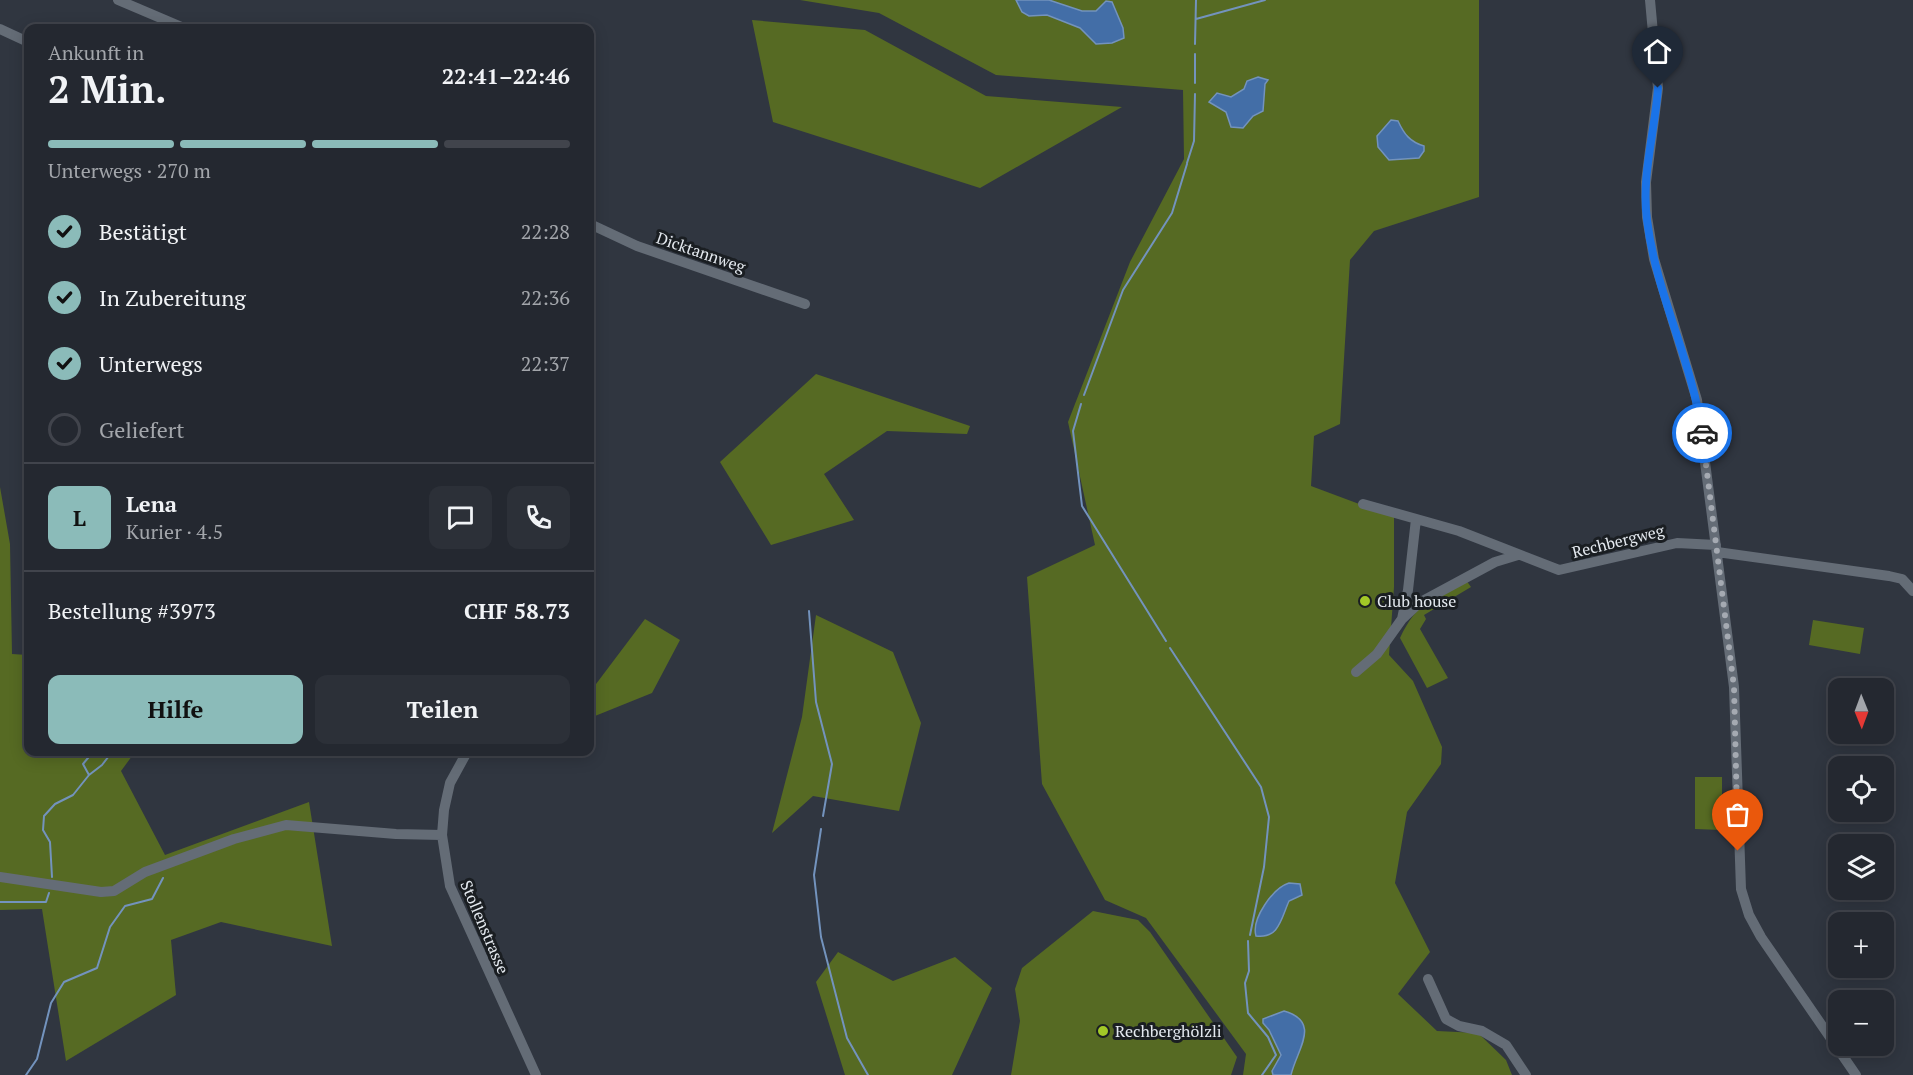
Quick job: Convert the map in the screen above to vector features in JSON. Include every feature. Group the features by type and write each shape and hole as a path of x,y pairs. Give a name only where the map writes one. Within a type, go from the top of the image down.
{"street":[{"path":"118,0 174,24"},
{"path":"1650,0 1658,88 1646,182 1647,217 1656,267 1697,400 1734,687 1739,870 1744,902 1761,937 1856,1075"},
{"path":"0,29 24,40"},
{"name":"Dicktannweg","path":"594,226 637,246 805,304"},
{"name":"Rechbergweg","path":"1363,504 1459,531 1558,570 1677,543 1902,579 1913,591"},
{"path":"1402,619 1416,519"},
{"path":"1356,672 1377,654 1402,619 1419,603 1494,562 1519,555"},
{"name":"Stollenstrasse","path":"465,756 450,783 442,834 450,886 536,1075"},
{"path":"0,877 101,892 114,891 163,865 271,828 300,824 380,833 442,834"},
{"path":"1428,979 1446,1019 1459,1026 1482,1031 1506,1045 1526,1075"}],"green space":[{"path":"800,0 1479,0 1479,197 1374,231 1350,260 1340,424 1314,436 1311,486 1394,517 1394,587 1389,655 1413,681 1442,747 1441,764 1407,812 1395,883 1430,952 1398,994 1437,1031 1478,1033 1506,1060 1512,1075 1243,1075 1246,1054 1146,918 1105,900 1042,784 1027,577 1095,545 1068,422 1130,262 1184,159 1183,90 996,75 879,13"},
{"path":"752,20 865,30 986,96 1122,107 980,188 773,122"},
{"path":"816,374 970,426 967,434 887,431 824,474 854,520 771,545 720,462"},
{"path":"0,487 10,544 12,654 24,655 24,756 132,756 121,771 165,855 309,802 332,946 221,922 171,940 176,995 66,1061 42,909 0,910"},
{"path":"1466,580 1471,587 1424,615 1426,619 1420,629 1448,678 1427,688 1400,638 1413,616 1427,602"},
{"path":"816,615 893,652 921,723 899,811 813,796 772,833 802,717"},
{"path":"645,619 680,640 652,693 594,716 594,687"},
{"path":"1813,620 1864,628 1860,654 1809,645"},
{"path":"1695,777 1722,777 1722,830 1695,829"},
{"path":"1093,911 1138,920 1150,932 1237,1057 1231,1075 1011,1075 1020,1021 1015,989 1022,968"},
{"path":"838,952 893,981 955,957 992,988 952,1075 845,1075 816,982"}],"water":[{"path":"1016,0 1049,0 1082,11 1096,11 1106,1 1112,2 1123,28 1124,38 1112,43 1096,44 1080,28 1047,15 1029,16 1022,12"},
{"path":"1258,77 1268,80 1265,84 1263,111 1253,116 1243,128 1231,127 1226,112 1209,102 1217,93 1231,97 1244,89 1247,81"},
{"path":"1391,120 1398,121 1408,137 1424,146 1424,151 1419,158 1389,160 1378,147 1377,136"},
{"path":"1289,883 1300,884 1302,895 1289,901 1274,931 1264,936 1256,936 1255,929 1260,913 1270,897"},
{"path":"1284,1011 1302,1022 1304,1037 1291,1075 1273,1075 1272,1071 1281,1055 1263,1019"}],"waterway":[{"path":"1195,44 1196,0"},
{"path":"1196,19 1265,0"},
{"path":"1195,54 1195,83"},
{"path":"1187,163 1194,141 1195,94"},
{"path":"1084,395 1123,290 1172,213 1187,164"},
{"path":"1081,404 1073,431 1082,506 1166,641"},
{"path":"809,611 816,702 832,764 823,816"},
{"path":"1170,648 1261,787 1269,817 1264,867 1250,935"},
{"path":"52,877 50,842 43,830 44,816 55,804 73,795 89,775 83,764 90,756"},
{"path":"89,775 109,756"},
{"path":"821,829 814,875 821,937 847,1038 868,1075"},
{"path":"26,1075 37,1059 51,1003 64,982 97,968 110,927 125,906 152,899 163,878"},
{"path":"0,902 46,902 49,893"},
{"path":"1248,941 1249,971 1245,983 1248,1013 1268,1037 1276,1055 1262,1075"}],"way so far":[{"path":"1702,433 1734,687 1738,851"}],"place":[{"name":"Club house","path":"1365,601"},
{"name":"Rechberghölzli","path":"1103,1031"}],"route":[{"path":"1658,88 1657,111 1646,182 1647,217 1658,275 1690,374 1702,433"}]}
